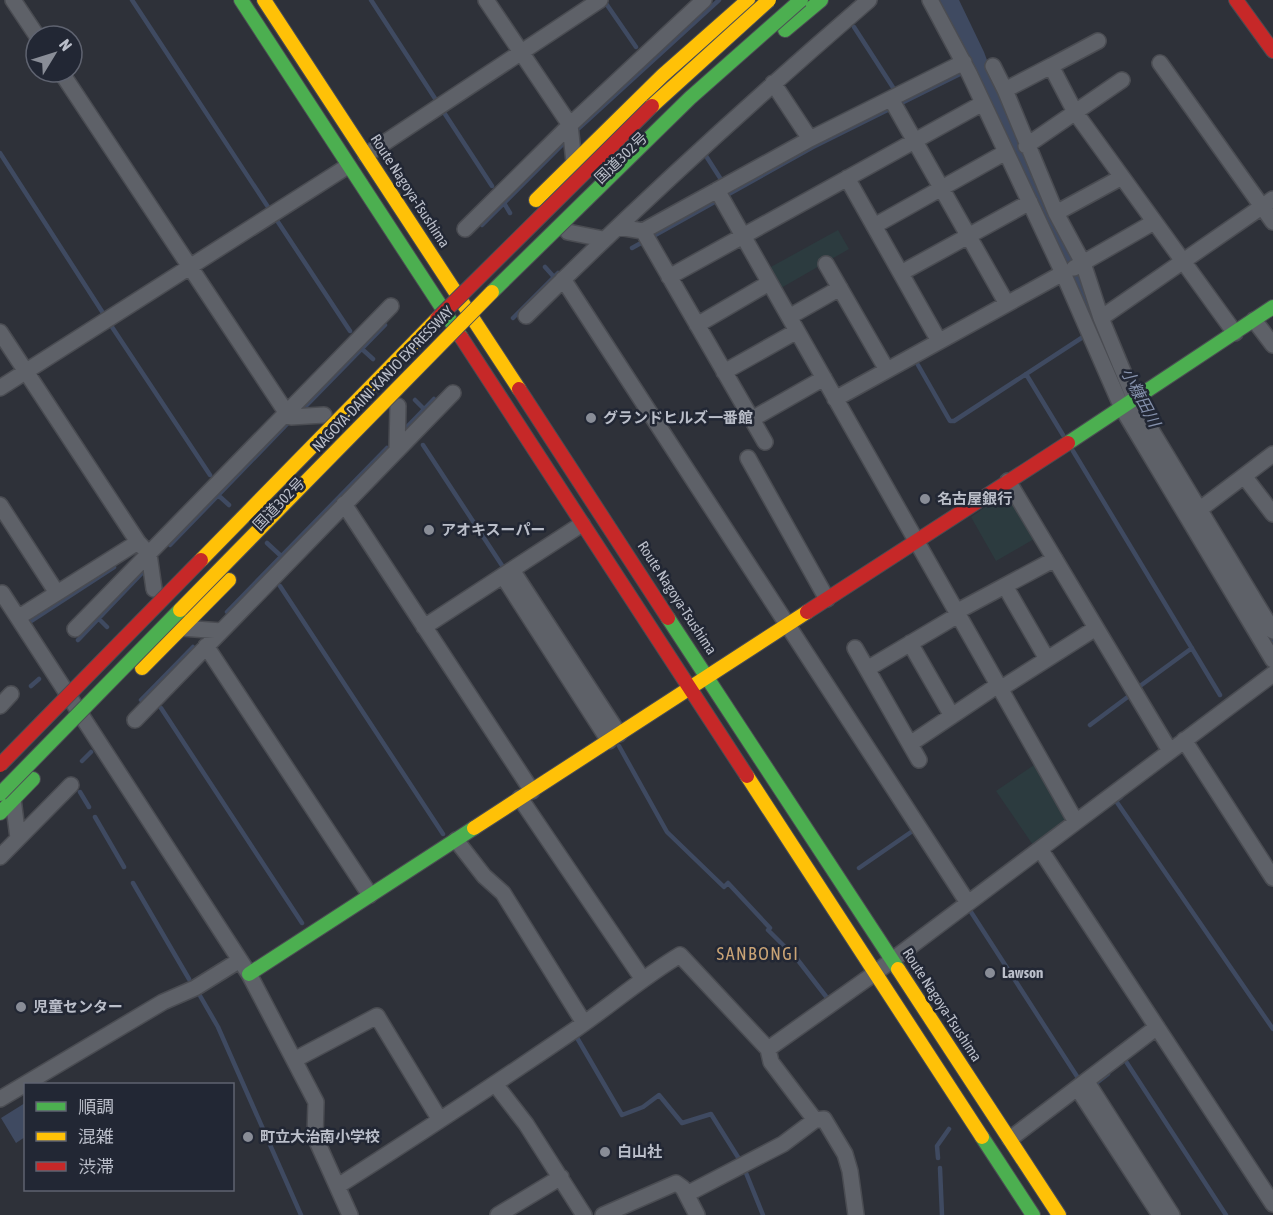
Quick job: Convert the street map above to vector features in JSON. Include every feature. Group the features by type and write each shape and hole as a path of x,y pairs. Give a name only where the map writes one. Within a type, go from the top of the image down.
{"main road":[{"path":"241,0 1033,1215"},
{"name":"Route Nagoya-Tsushima","path":"264,0 1059,1215"},
{"name":"国道302号","path":"0,747 574,162 663,75 748,0"},
{"name":"NAGOYA-DAINI-KANJO EXPRESSWAY","path":"0,765 547,206 673,85 769,0"},
{"name":"NAGOYA-DAINI-KANJO EXPRESSWAY","path":"7,796 561,222 698,90 801,0"},
{"name":"国道302号","path":"0,813 7,796 87,724 568,232 695,110 821,0"},
{"path":"1236,0 1273,51"},
{"path":"249,974 1128,404 1273,307"}],"street":[{"path":"13,0 29,24"},
{"path":"486,0 570,125 574,162"},
{"path":"366,155 600,0"},
{"path":"465,229 570,125 704,0"},
{"path":"526,316 603,239 773,83 869,0"},
{"path":"930,0 967,67 1030,202 1101,318 1128,404 1199,510 1273,632"},
{"path":"1005,90 1098,40"},
{"path":"1160,63 1268,202 1273,222"},
{"path":"993,66 1056,213 1071,270 1128,404 1273,660"},
{"path":"1051,66 1075,112 1235,333"},
{"path":"646,238 720,197 810,139 894,105 967,67"},
{"path":"1026,146 1122,80"},
{"path":"773,83 810,139"},
{"path":"69,84 286,412 291,417 324,415"},
{"path":"669,277 983,103"},
{"path":"894,105 1007,304"},
{"path":"874,226 1006,152"},
{"path":"0,388 348,166"},
{"path":"1056,213 1122,177"},
{"path":"847,178 939,341"},
{"path":"720,197 1076,822"},
{"path":"901,273 1030,202"},
{"path":"1101,318 1268,202"},
{"path":"835,399 1154,222"},
{"path":"618,226 646,238 765,442"},
{"path":"568,232 603,239"},
{"path":"826,264 887,370"},
{"path":"563,279 968,903"},
{"path":"697,325 769,283"},
{"path":"789,317 840,288"},
{"path":"75,629 391,306"},
{"path":"1254,320 1273,345"},
{"path":"0,332 138,542 149,554 154,589"},
{"path":"724,372 797,332"},
{"path":"752,419 824,378"},
{"path":"135,720 453,393"},
{"path":"397,450 398,406"},
{"path":"1199,510 1273,454"},
{"path":"748,458 827,599"},
{"path":"1244,476 1273,514"},
{"path":"1008,481 1170,751"},
{"path":"344,504 424,627 642,978"},
{"path":"0,505 57,593"},
{"path":"424,627 582,524"},
{"path":"19,618 138,542"},
{"path":"867,669 1005,586 1055,560"},
{"path":"507,573 614,737"},
{"path":"1005,586 1047,659"},
{"path":"0,594 2,592 63,683 87,724 249,974 316,1102 315,1137 350,1215"},
{"path":"182,628 221,631"},
{"path":"910,744 1096,628"},
{"path":"910,644 952,716"},
{"path":"206,646 370,895"},
{"path":"855,648 919,760"},
{"path":"768,1049 875,973 1273,674"},
{"path":"0,705 11,694"},
{"path":"1184,740 1273,878"},
{"path":"0,857 71,785"},
{"path":"7,796 18,838"},
{"path":"456,840 484,876 503,893 585,1023"},
{"path":"1040,849 1273,1204"},
{"path":"338,1186 495,1084 585,1023 642,978 680,955 768,1049 771,1062 815,1120"},
{"path":"27,1083 163,1002 195,988 240,960"},
{"path":"294,1060 377,1016 440,1120"},
{"path":"1010,1139 1157,1027"},
{"path":"495,1084 526,1124 584,1215"},
{"path":"0,1099 24,1085"},
{"path":"1083,1085 1160,1215"},
{"path":"1083,1085 1172,1215"},
{"path":"687,1194 783,1144 815,1120 824,1119 844,1154 850,1171 850,1213"},
{"path":"498,1215 561,1177"},
{"path":"603,1215 676,1183 687,1194 697,1215"}],"shaded area":[{"path":"838,230 849,249 781,288 769,268"},
{"path":"1004,494 1009,496 1034,539 996,561 971,517"},
{"path":"1037,763 1067,816 1065,822 1033,845 996,791"}],"water":[{"path":"939,0 959,0 984,52 1019,146 1080,271 1130,399 1124,402 1010,148"},
{"path":"24,1104 24,1138 16,1143 1,1118"}],"waterway":[{"path":"132,0 268,207"},
{"path":"371,0 436,100"},
{"path":"579,128 719,0"},
{"path":"605,2 636,47"},
{"path":"854,27 894,89"},
{"path":"632,248 813,147 966,71"},
{"path":"443,111 492,186"},
{"path":"482,225 565,142"},
{"path":"0,153 103,313"},
{"path":"706,156 722,181"},
{"path":"504,203 510,213"},
{"path":"276,219 350,331"},
{"path":"545,267 554,277"},
{"path":"513,318 558,273"},
{"path":"302,410 385,325"},
{"path":"112,327 210,475"},
{"path":"918,365 950,421 954,421 1086,335"},
{"path":"362,349 373,359"},
{"path":"1026,374 1063,435"},
{"path":"402,432 434,399"},
{"path":"415,400 424,409"},
{"path":"170,545 288,423"},
{"path":"423,445 503,567"},
{"path":"227,612 387,448"},
{"path":"1073,451 1220,695"},
{"path":"218,495 229,505"},
{"path":"267,543 281,556"},
{"path":"31,621 114,567"},
{"path":"78,640 143,572"},
{"path":"280,586 443,834"},
{"path":"99,619 107,627"},
{"name":"小糠田川","path":"1265,632 1273,645"},
{"path":"141,700 193,647"},
{"path":"1140,686 1192,648"},
{"path":"31,686 39,679"},
{"path":"1090,725 1129,696"},
{"path":"161,708 302,923"},
{"path":"619,746 667,832 724,887 728,883 770,928 768,930 797,959 828,999"},
{"path":"82,761 91,752"},
{"path":"80,792 89,807"},
{"path":"1121,797 1116,801 1273,1029"},
{"path":"95,817 124,867"},
{"path":"859,868 914,830"},
{"path":"133,883 189,979"},
{"path":"971,912 1080,1081"},
{"path":"199,994 218,1027 301,1215"},
{"path":"576,1036 622,1115 643,1107 659,1095 682,1123 711,1114 741,1162"},
{"path":"1125,1060 1226,1215"},
{"path":"1095,1084 1108,1074"},
{"path":"938,1158 937,1146 949,1129"},
{"path":"744,1168 763,1215"},
{"path":"940,1168 942,1215"}],"traffic: fast":[{"path":"241,0 461,337"},
{"path":"492,292 690,98 801,0"},
{"path":"785,30 821,0"},
{"path":"1068,443 1273,307"},
{"path":"0,794 180,610"},
{"path":"668,618 898,969"},
{"path":"0,813 33,779"},
{"path":"249,974 474,828"},
{"path":"982,1137 1033,1215"}],"traffic: slow":[{"path":"264,0 519,389"},
{"path":"536,200 663,75 748,0"},
{"path":"652,106 769,0"},
{"path":"180,610 492,292"},
{"path":"201,560 437,319"},
{"path":"142,668 229,580"},
{"path":"474,828 807,612"},
{"path":"747,776 982,1137"},
{"path":"898,969 1059,1215"}],"traffic: jam":[{"path":"1236,0 1273,51"},
{"path":"437,319 652,106"},
{"path":"461,337 747,776"},
{"path":"519,389 668,618"},
{"path":"807,612 1068,443"},
{"path":"0,765 201,560"}],"place":[{"name":"グランドヒルズ一番館","path":"591,418"},
{"name":"名古屋銀行","path":"925,499"},
{"name":"アオキスーパー","path":"429,530"},
{"name":"Lawson","path":"990,973"},
{"name":"児童センター","path":"21,1007"},
{"name":"町立大治南小学校","path":"248,1137"},
{"name":"白山社","path":"605,1152"}],"district":[{"name":"SANBONGI","path":"758,954"}]}
